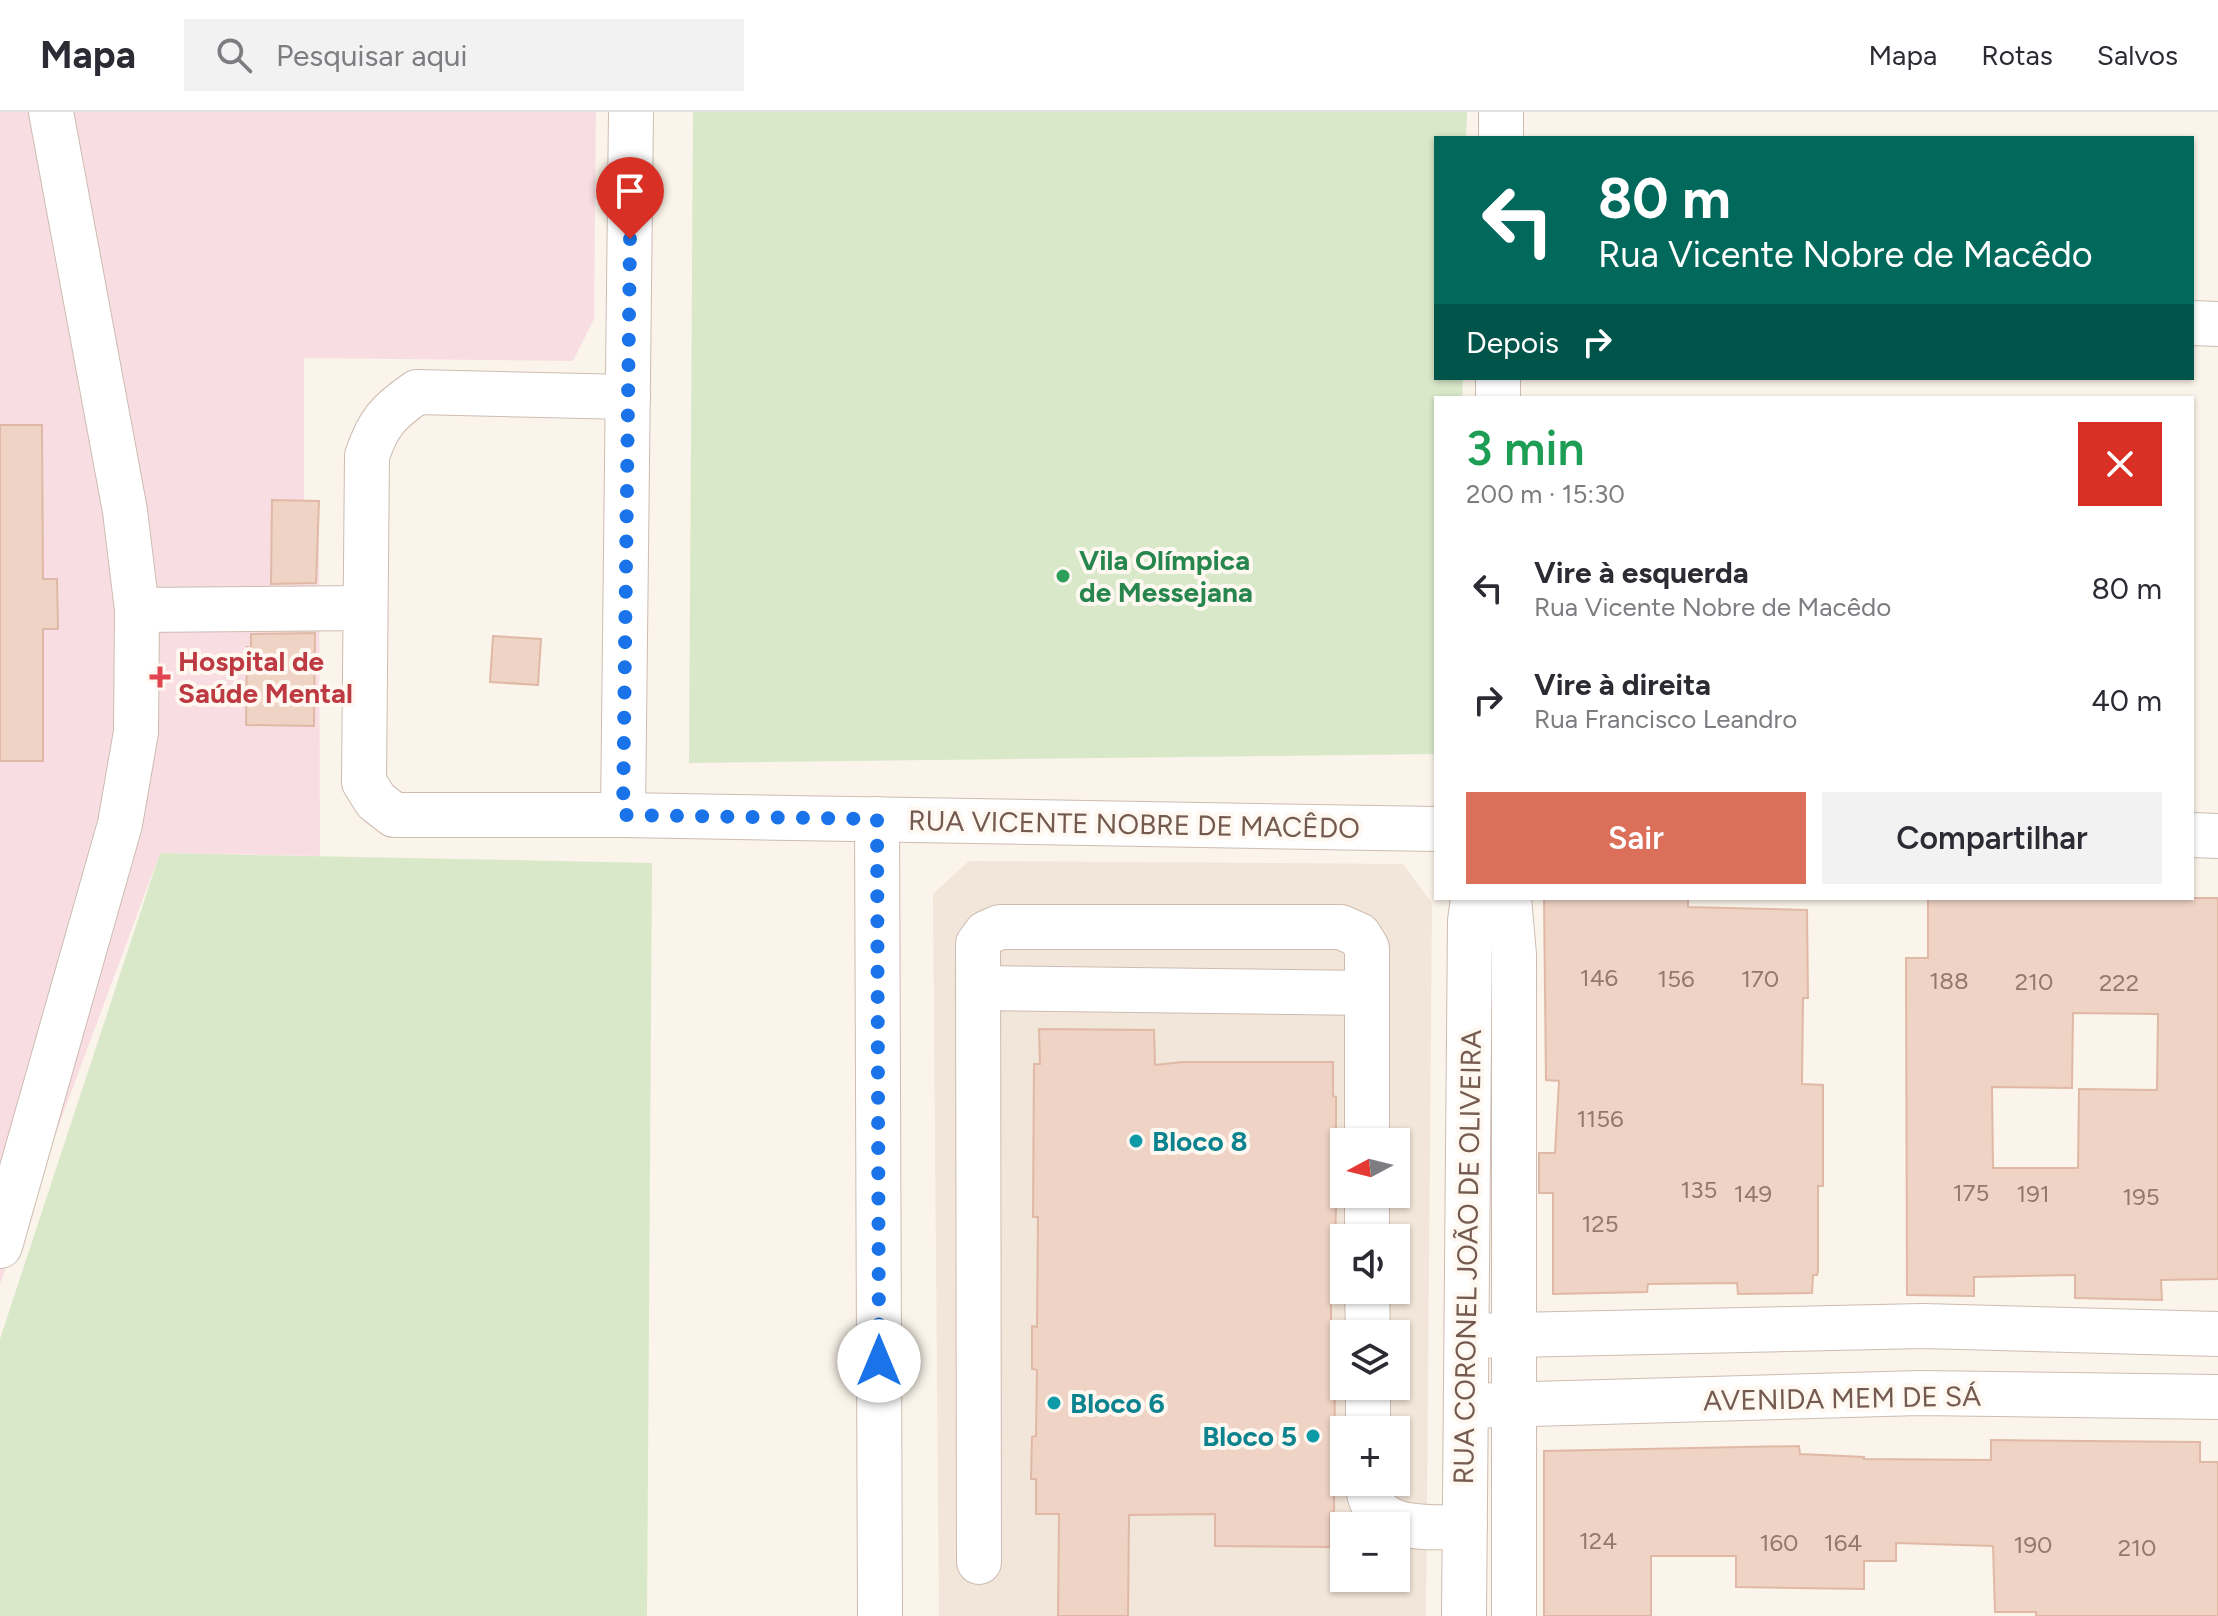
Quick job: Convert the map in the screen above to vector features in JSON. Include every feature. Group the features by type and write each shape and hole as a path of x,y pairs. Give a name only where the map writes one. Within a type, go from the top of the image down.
{"street":[{"path":"0,1246 120,824 136,732 137,610 125,511 51,112"},
{"path":"623,815 631,112"},
{"path":"1501,112 1501,136"},
{"path":"2194,323 2218,324"},
{"name":"RUA VICENTE NOBRE DE MACÊDO","path":"628,397 417,392 392,410 376,429 367,456 364,782 376,801 394,815 623,815 1434,829"},
{"path":"137,610 365,608"},
{"path":"877,819 880,1616"},
{"path":"2194,835 2218,836"},
{"name":"RUA CORONEL JOÃO DE OLIVEIRA","path":"1464,1616 1470,921 1473,900"},
{"name":"RUA CORONEL JOÃO DE OLIVEIRA","path":"1509,900 1514,955 1514,1616"},
{"path":"979,1562 978,944 986,933 1000,927 1341,927 1359,935 1367,948 1367,1128"},
{"path":"979,988 1367,993"},
{"path":"1467,1336 1923,1326 2218,1334"},
{"path":"1920,1393 1923,1326"},
{"name":"AVENIDA MEM DE SÁ","path":"1466,1406 1920,1393 2218,1397"},
{"path":"1369,1496 1380,1515 1399,1525 1465,1527"}],"shaded area":[{"name":"Hospital de Saúde Mental","path":"0,112 596,112 594,319 573,361 304,358 304,500 319,500 320,856 160,853 0,1284"},
{"path":"969,861 1403,864 1432,903 1426,1616 939,1616 933,894"}],"green space":[{"name":"Vila Olímpica de Messejana","path":"693,112 1467,112 1466,136 1434,136 1434,380 1463,380 1462,396 1434,396 1434,754 689,763"},
{"path":"160,853 652,863 647,1616 0,1616 0,1339"}],"building":[{"path":"0,425 42,425 43,579 57,579 58,629 43,629 43,761 0,761"},
{"path":"272,500 319,501 316,583 271,584"},
{"path":"315,633 314,726 246,725 247,647 251,648 251,634"},
{"path":"493,636 541,639 538,685 490,682"},
{"path":"2218,898 2218,1279 2161,1280 2162,1300 2075,1298 2075,1275 1974,1277 1974,1296 1907,1295 1906,958 1928,958 1928,900","holes":["2073,1013 2158,1014 2157,1090 2079,1089 2078,1168 1993,1168 1992,1087 2072,1088"]},
{"path":"1544,900 1688,900 1688,907 1807,910 1808,998 1803,998 1802,1084 1823,1085 1823,1186 1818,1186 1818,1271 1817,1275 1813,1275 1812,1293 1738,1294 1737,1283 1648,1284 1647,1292 1553,1294 1553,1193 1539,1193 1539,1153 1555,1153 1559,1081 1546,1080"},
{"path":"1039,1029 1154,1030 1155,1065 1183,1062 1333,1062 1336,1128 1330,1128 1330,1208 1336,1208 1336,1224 1330,1224 1330,1400 1335,1400 1335,1416 1330,1416 1330,1496 1334,1496 1334,1512 1330,1512 1330,1547 1215,1546 1215,1514 1129,1515 1128,1616 1058,1616 1059,1514 1036,1514 1036,1479 1031,1479 1032,1437 1036,1436 1037,1370 1032,1369 1032,1326 1037,1327 1038,1217 1033,1217 1034,1064 1040,1064"},
{"path":"1991,1440 2200,1442 2200,1462 2218,1462 2218,1616 2036,1616 2036,1612 1995,1612 1993,1546 1896,1543 1896,1561 1864,1561 1864,1589 1736,1587 1736,1556 1651,1556 1651,1616 1544,1616 1544,1451 1799,1446 1800,1454 1864,1459 1991,1460"}],"place":[{"name":"Vila Olímpica de Messejana","path":"1063,576"},
{"name":"Hospital de Saúde Mental","path":"160,677"},
{"name":"Bloco 8","path":"1136,1141"},
{"name":"Bloco 6","path":"1054,1403"},
{"name":"Bloco 5","path":"1313,1436"}],"route":[{"path":"630,239 623,815 877,819 879,1361"}]}
